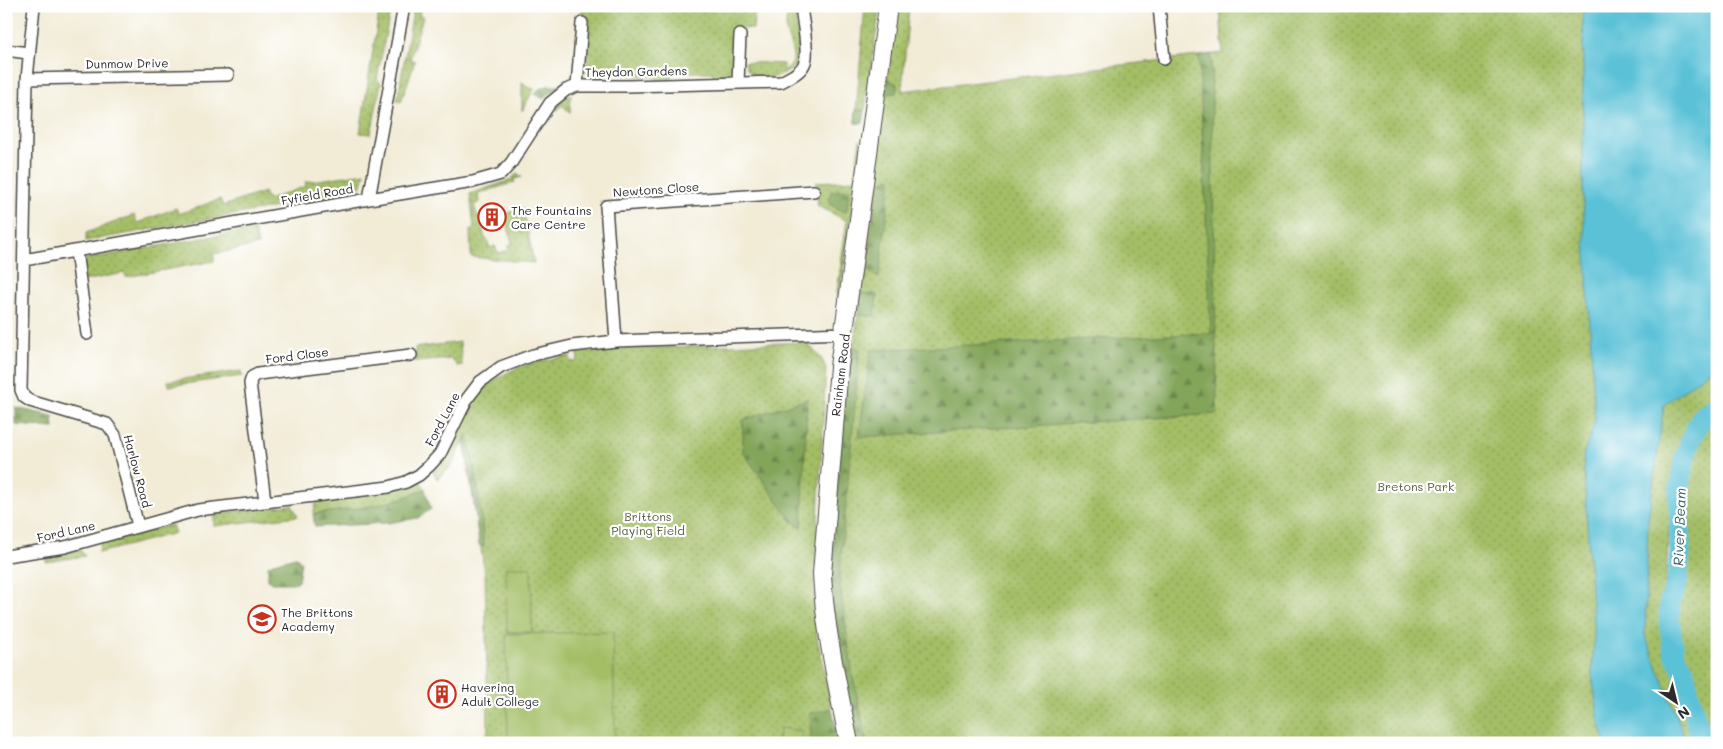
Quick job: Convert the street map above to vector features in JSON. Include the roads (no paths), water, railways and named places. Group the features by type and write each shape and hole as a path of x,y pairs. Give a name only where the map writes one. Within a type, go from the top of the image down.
{"main road":[{"name":"Rainham Road","path":"849,743 828,638 822,574 836,402 888,6"}],"street":[{"name":"Harlow Road","path":"34,6 27,79 21,390 24,397 30,401 107,424 115,435 138,526"},
{"name":"Fyfield Road","path":"24,260 369,199 404,6"},
{"name":"Theydon Gardens","path":"369,199 473,182 501,174 511,163 550,103 566,90 577,86 781,82 800,70 805,62 806,53 801,6"},
{"path":"1158,6 1164,59"},
{"path":"577,86 582,23"},
{"path":"738,82 740,35"},
{"path":"6,50 28,54"},
{"name":"Dunmow Drive","path":"27,79 228,75"},
{"name":"Newtons Close","path":"616,341 606,206 814,191"},
{"path":"76,250 87,334"},
{"name":"Ford Lane","path":"6,556 65,547 198,510 389,487 406,482 430,466 440,454 467,399 480,382 501,367 533,355 572,346 616,341 845,333"},
{"name":"Ford Close","path":"265,501 250,383 252,377 258,374 411,355"}],"water":[{"path":"1583,6 1717,6 1717,365 1664,405 1648,521 1645,635 1687,743 1606,743 1599,722 1592,675 1594,640 1583,456 1595,422 1583,200"}],"waterway":[{"name":"River Beam","path":"1703,743 1684,671 1674,653 1669,619 1670,601 1677,583 1680,552 1679,492 1684,460 1692,436 1702,417 1717,406"}],"place":[{"name":"The Fountains Care Centre","path":"492,217"},
{"name":"The Brittons Academy","path":"262,619"},
{"name":"Havering Adult College","path":"442,694"}],"park label":[{"name":"Bretons Park","path":"1416,486"},
{"name":"Brittons Playing Field","path":"648,523"}]}
